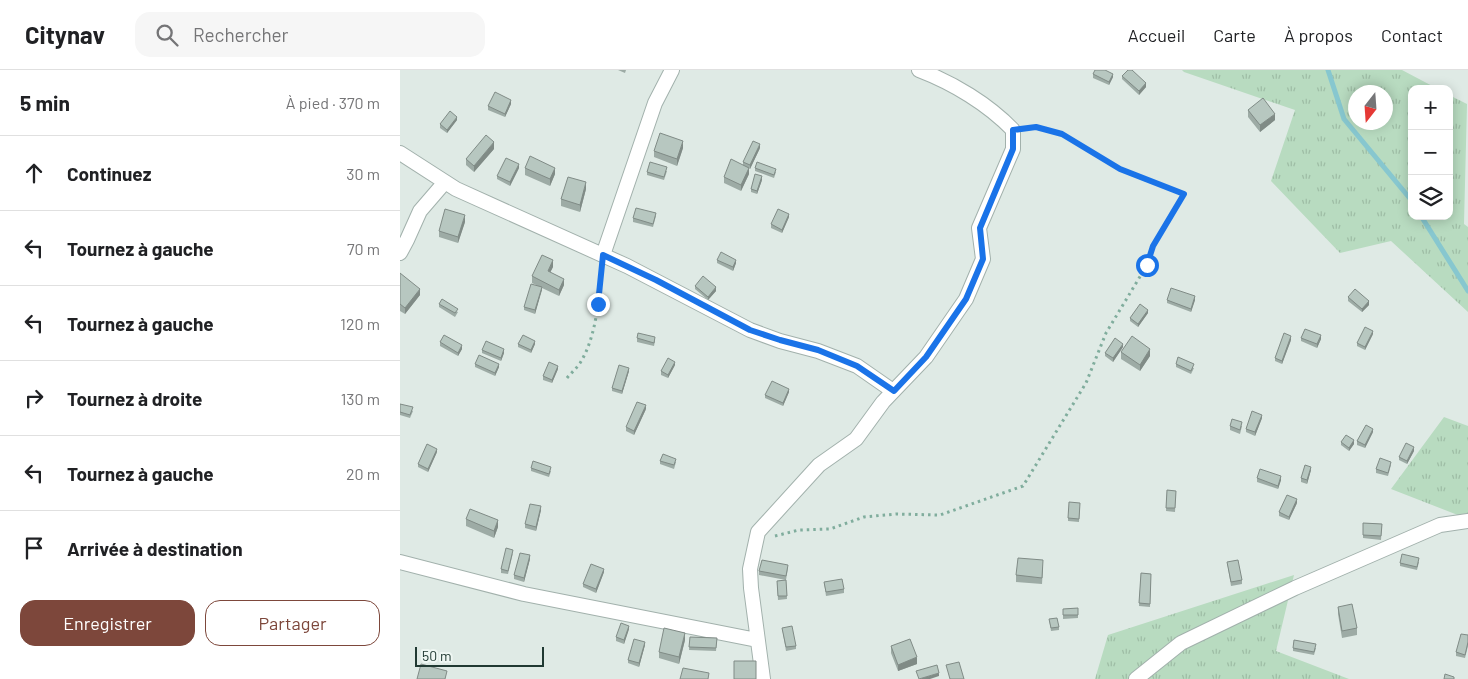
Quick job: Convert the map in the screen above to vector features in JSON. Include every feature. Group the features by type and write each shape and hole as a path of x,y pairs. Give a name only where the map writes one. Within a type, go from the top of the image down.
{"street":[{"path":"603,255 655,103 672,70"},
{"path":"763,679 750,569 758,532 819,465 856,439 883,402 926,357 966,299 983,259 980,228 1013,149 1013,130 999,115 930,74 919,70"},
{"path":"400,153 445,182 505,212 656,280 750,330 818,350 857,366 894,391"},
{"path":"400,253 408,240 420,211 445,182"},
{"path":"1136,679 1181,643 1286,592 1440,525 1468,521"},
{"path":"400,562 524,594 757,640"}],"path":[{"path":"756,541 799,530 830,529 864,516 896,514 940,515 1023,486 1086,383 1106,333 1147,265 1153,246 1184,194 1120,169 1062,134 1036,127 1013,130"},
{"path":"567,378 579,364 587,348 598,304 603,255"}],"green space":[{"path":"1182,70 1402,70 1430,85 1408,85 1408,220 1453,220 1453,97 1467,104 1464,224 1468,227 1468,312 1391,241 1340,253 1271,181 1295,110"},
{"path":"1444,417 1468,426 1468,519 1391,489"},
{"path":"1294,575 1276,651 1349,679 1095,679 1108,635"}],"building":[{"path":"1095,70 1105,70 1113,74 1109,82 1093,74"},
{"path":"1128,70 1132,70 1146,83 1139,91 1122,76"},
{"path":"495,92 511,100 505,114 488,106"},
{"path":"1263,98 1275,114 1260,125 1248,110"},
{"path":"450,111 457,117 447,130 440,124"},
{"path":"660,133 683,141 677,159 654,151"},
{"path":"486,135 494,142 474,166 466,159"},
{"path":"753,141 760,144 750,165 743,162"},
{"path":"530,156 555,168 550,179 525,168"},
{"path":"506,158 519,164 510,182 497,176"},
{"path":"731,159 749,168 741,185 724,177"},
{"path":"650,162 667,167 664,177 647,172"},
{"path":"757,162 776,169 774,175 755,168"},
{"path":"755,174 762,176 757,191 751,189"},
{"path":"568,177 586,182 580,205 561,199"},
{"path":"636,208 656,213 653,224 633,218"},
{"path":"445,209 465,215 458,237 439,231"},
{"path":"778,209 789,214 782,230 771,224"},
{"path":"721,252 736,260 733,267 717,260"},
{"path":"542,255 553,260 548,271 564,279 559,290 532,276"},
{"path":"400,273 420,289 405,308 400,304"},
{"path":"703,276 716,287 708,297 695,286"},
{"path":"531,284 542,287 535,310 524,307"},
{"path":"1171,288 1195,296 1191,309 1167,300"},
{"path":"1355,289 1369,301 1362,309 1348,297"},
{"path":"442,299 458,309 455,313 439,304"},
{"path":"1140,304 1148,310 1138,324 1130,318"},
{"path":"1365,327 1373,331 1365,347 1357,343"},
{"path":"1305,329 1321,335 1317,344 1301,338"},
{"path":"638,333 655,337 654,343 637,338"},
{"path":"1284,333 1291,336 1282,361 1275,358"},
{"path":"444,335 462,345 458,353 440,342"},
{"path":"523,335 535,341 531,350 518,344"},
{"path":"1132,336 1150,349 1140,365 1121,352"},
{"path":"1115,338 1123,344 1113,358 1105,353"},
{"path":"486,341 504,349 501,358 482,350"},
{"path":"479,355 499,364 495,373 475,364"},
{"path":"1178,357 1194,364 1191,371 1176,364"},
{"path":"668,358 675,362 668,375 661,371"},
{"path":"549,362 558,366 552,380 543,376"},
{"path":"619,365 629,368 622,391 612,388"},
{"path":"772,381 789,389 783,403 765,395"},
{"path":"637,402 646,405 634,431 626,427"},
{"path":"400,404 413,407 410,415 400,412"},
{"path":"1252,411 1262,415 1255,432 1246,429"},
{"path":"1232,419 1242,422 1240,430 1230,426"},
{"path":"1366,425 1373,429 1365,445 1357,441"},
{"path":"1346,435 1354,440 1349,448 1341,442"},
{"path":"1406,443 1414,447 1407,461 1399,457"},
{"path":"427,444 437,449 428,469 418,464"},
{"path":"663,454 676,459 674,465 660,461"},
{"path":"1380,458 1391,462 1388,473 1376,469"},
{"path":"533,461 551,467 549,474 531,468"},
{"path":"1305,465 1311,467 1307,480 1301,478"},
{"path":"1260,469 1281,476 1278,486 1257,478"},
{"path":"1167,490 1176,491 1175,508 1166,508"},
{"path":"1287,495 1297,499 1289,517 1279,512"},
{"path":"1069,502 1080,503 1079,519 1068,518"},
{"path":"530,504 541,506 536,527 525,524"},
{"path":"470,509 498,520 494,531 466,519"},
{"path":"1363,523 1382,524 1381,536 1363,535"},
{"path":"506,548 513,550 508,571 501,569"},
{"path":"520,553 530,555 524,578 514,575"},
{"path":"1402,554 1419,558 1417,567 1400,563"},
{"path":"1018,558 1043,560 1042,578 1016,575"},
{"path":"762,560 788,565 786,576 759,571"},
{"path":"1238,560 1242,580 1231,582 1227,562"},
{"path":"591,564 604,569 596,589 583,584"},
{"path":"1141,573 1151,574 1150,604 1139,603"},
{"path":"842,579 844,589 826,592 824,582"},
{"path":"786,580 787,596 778,596 777,581"},
{"path":"1352,604 1357,628 1342,631 1338,607"},
{"path":"1078,608 1078,615 1063,615 1063,609"},
{"path":"1057,618 1059,627 1051,628 1049,619"},
{"path":"621,623 629,626 624,640 616,637"},
{"path":"792,626 796,646 786,647 782,628"},
{"path":"664,628 685,633 679,657 659,652"},
{"path":"1461,634 1468,635 1465,655 1456,652"},
{"path":"690,637 717,638 716,648 689,647"},
{"path":"634,639 645,642 639,663 628,660"},
{"path":"910,639 917,657 898,665 891,646"},
{"path":"1294,640 1316,644 1314,652 1293,648"},
{"path":"734,661 756,661 756,679 734,679"},
{"path":"959,662 964,679 950,679 946,665"},
{"path":"421,664 447,671 445,679 417,679"},
{"path":"937,665 939,673 919,679 916,671"},
{"path":"683,668 709,673 708,679 680,679"},
{"path":"1445,674 1454,677 1454,679 1444,679"}],"waterway":[{"path":"1328,70 1344,119 1408,196"},
{"path":"1424,220 1468,291"}],"route":[{"path":"598,304 603,255 656,280 684,297 750,330 818,350 857,366 894,391 926,357 966,299 983,259 980,228 1013,149 1013,130 1036,127 1062,134 1120,169 1184,194 1153,246 1147,265"}]}
